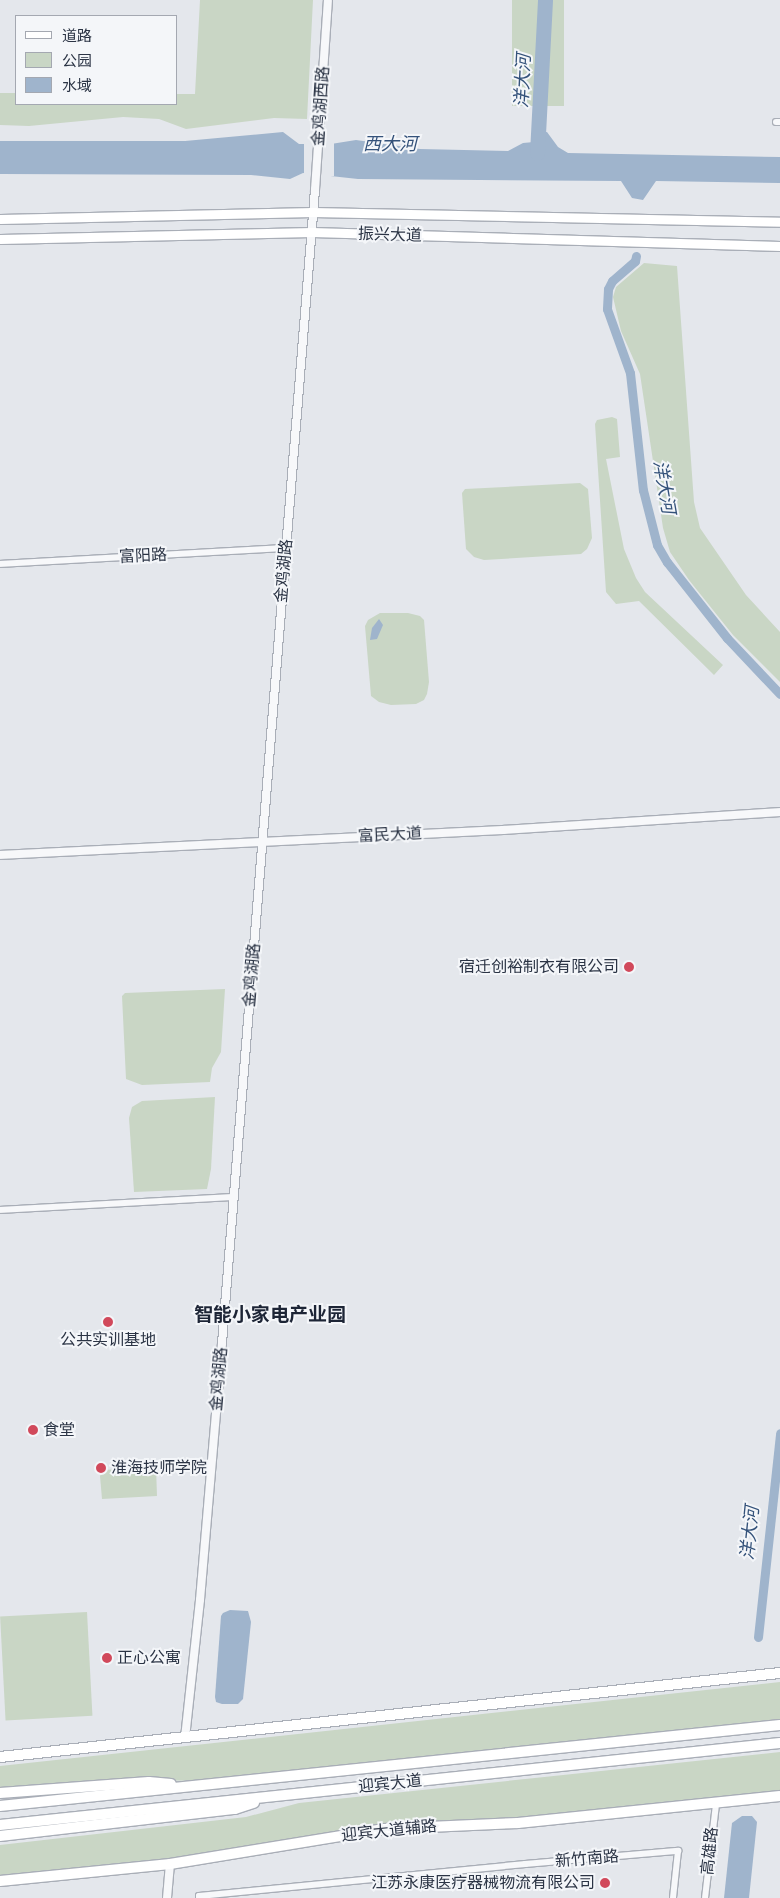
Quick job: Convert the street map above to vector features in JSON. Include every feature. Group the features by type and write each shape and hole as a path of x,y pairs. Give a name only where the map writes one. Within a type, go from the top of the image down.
{"main road":[{"name":"振兴大道","path":"0,219 313,212 780,222"},
{"name":"振兴大道","path":"0,239 312,232 780,246"},
{"path":"0,1757 780,1673"},
{"name":"迎宾大道","path":"0,1806 780,1725"},
{"name":"迎宾大道","path":"0,1825 780,1743"},
{"path":"0,1793 149,1782 192,1786"},
{"path":"0,1836 235,1809 278,1796"},
{"name":"迎宾大道辅路","path":"0,1881 170,1864 384,1829 518,1823 780,1796"}],"street":[{"name":"金鸡湖西路","path":"313,212 328,0"},
{"name":"金鸡湖路","path":"184,1738 200,1600 313,212"},
{"name":"富阳路","path":"0,564 286,548"},
{"name":"富民大道","path":"0,855 503,830 780,812"},
{"path":"0,1210 234,1197"},
{"name":"高雄路","path":"705,1898 716,1804"},
{"name":"新竹南路","path":"199,1898 199,1896 525,1864 678,1851 673,1898"},
{"path":"167,1898 170,1864"}],"green space":[{"path":"200,0 313,0 307,119 274,118 186,129 159,119 123,117 29,126 0,125 0,93 15,93 15,105 178,105 178,94 195,94"},
{"path":"512,0 564,0 564,106 512,106"},
{"path":"644,263 677,266 694,502 700,528 746,595 780,632 780,682 733,635 689,580 670,552 663,528 640,374 621,331 613,297 616,287"},
{"path":"612,417 617,419 620,457 606,459 624,549 636,578 645,592 723,665 714,675 639,601 616,604 606,592 595,424 597,420"},
{"path":"580,483 588,489 592,538 587,549 581,554 484,560 474,557 466,549 462,493 465,489"},
{"path":"380,613 408,613 420,616 424,620 429,682 424,700 416,704 391,705 379,702 371,696 365,626 368,620"},
{"path":"225,989 221,1052 212,1068 210,1082 142,1085 126,1079 122,996 125,993"},
{"path":"215,1097 211,1169 207,1189 134,1192 129,1118 132,1107 142,1101"},
{"path":"156,1467 157,1496 102,1499 100,1476 103,1470"},
{"path":"87,1612 92,1716 6,1720 0,1617"},
{"path":"780,1682 780,1719 196,1781 154,1780 0,1791 0,1766"},
{"path":"780,1752 780,1792 501,1820 403,1823 167,1860 0,1877 0,1845 246,1817 299,1803"}],"water":[{"path":"283,132 299,144 331,144 356,140 420,149 508,151 523,143 534,142 536,133 547,132 558,147 568,153 780,157 780,183 656,181 643,200 632,198 621,181 358,179 303,173 290,179 251,175 0,174 0,141 185,141"},
{"path":"379,619 383,625 377,639 370,640 372,628"},
{"path":"230,1610 248,1611 251,1622 243,1699 238,1704 222,1704 216,1702 215,1697 221,1616"},
{"path":"742,1816 752,1816 757,1822 749,1898 724,1898 732,1823"}],"pier":[{"path":"304,141 334,141 334,176 304,176"}],"waterway":[{"name":"洋大河","path":"537,153 545,0"},
{"name":"洋大河","path":"636,256 635,261 612,281 608,289 607,309 630,373 643,490 657,545 667,562 727,638 780,694"},
{"name":"洋大河","path":"758,1637 780,1433"}],"place":[{"name":"宿迁创裕制衣有限公司","path":"629,967"},
{"name":"公共实训基地","path":"108,1322"},
{"name":"食堂","path":"33,1430"},
{"name":"淮海技师学院","path":"101,1468"},
{"name":"正心公寓","path":"107,1658"},
{"name":"江苏永康医疗器械物流有限公司","path":"605,1883"}],"district":[{"name":"智能小家电产业园","path":"270,1315"}],"water label":[{"name":"西大河","path":"390,144"}]}
